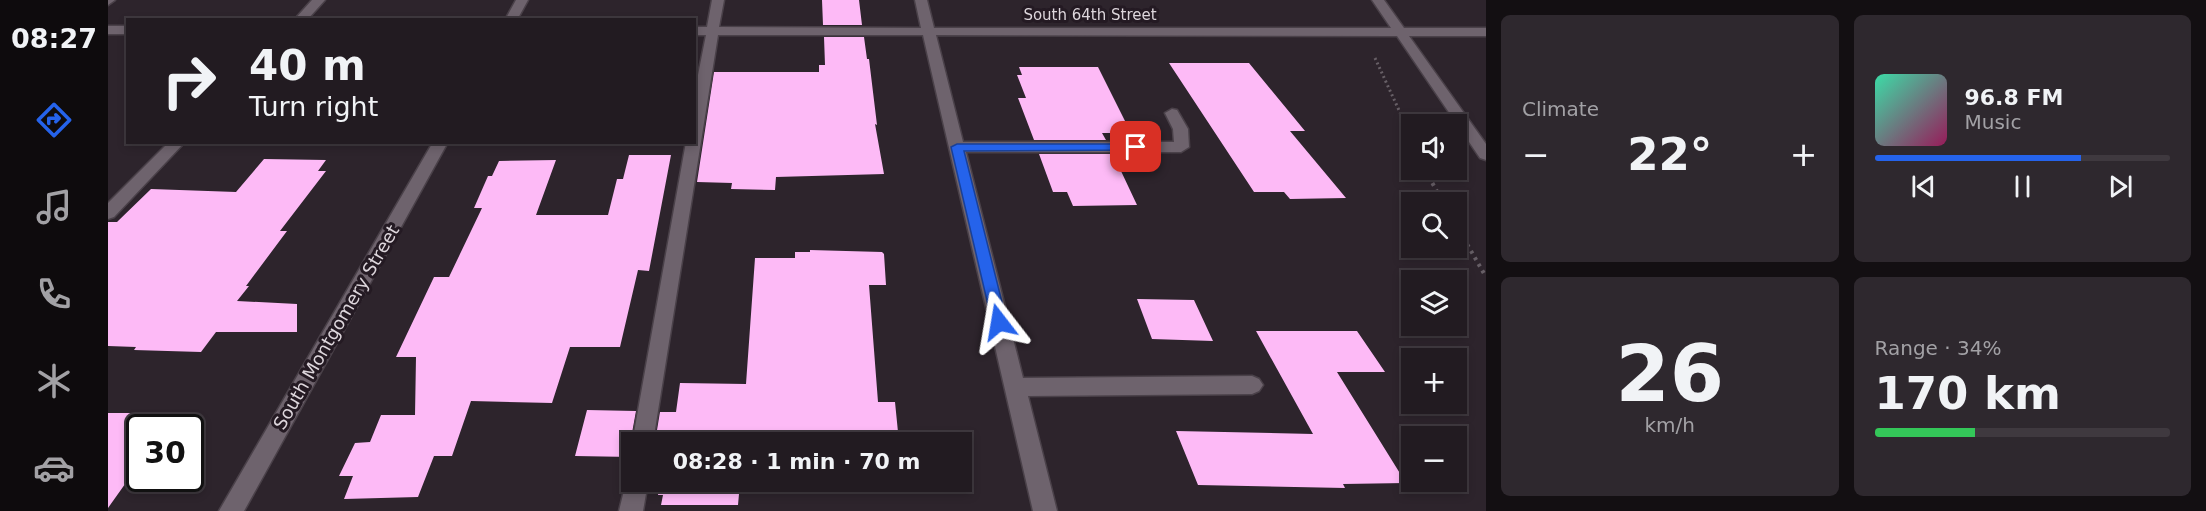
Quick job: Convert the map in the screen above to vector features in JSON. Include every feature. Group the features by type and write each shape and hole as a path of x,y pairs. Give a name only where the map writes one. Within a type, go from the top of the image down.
{"street":[{"path":"302,18 319,0"},
{"path":"512,18 522,0"},
{"path":"696,127 718,0"},
{"path":"921,0 1045,511"},
{"path":"1378,0 1486,155"},
{"path":"108,30 126,30"},
{"name":"South 64th Street","path":"696,31 1486,32"},
{"path":"957,147 1181,147 1183,140 1180,126 1172,113"},
{"path":"108,213 176,144"},
{"name":"South Montgomery Street","path":"231,511 440,144"},
{"path":"644,432 694,144"},
{"path":"1015,387 1252,385"},
{"path":"631,511 634,492"}],"path":[{"path":"1373,55 1401,116"},
{"path":"1467,244 1486,277"}],"building":[{"path":"822,0 859,0 862,25 823,25"},
{"path":"824,37 864,37 884,174 776,177 775,190 731,189 732,183 697,182 714,72 819,72 819,65 825,65"},
{"path":"1169,63 1249,63 1305,131 1290,131 1346,198 1290,199 1284,192 1254,192"},
{"path":"1019,67 1098,67 1131,133 1102,133 1106,140 1034,140 1018,98 1026,98 1017,75 1022,75"},
{"path":"1039,154 1113,154 1137,205 1073,206 1067,192 1053,192"},
{"path":"629,155 671,155 649,271 638,270 620,347 570,347 552,403 471,401 452,456 434,456 418,497 344,499 353,476 339,476 355,443 370,442 381,415 415,415 416,357 396,357 434,277 449,277 482,208 474,208 488,176 492,176 499,161 556,160 536,215 608,215 617,179 623,179"},
{"path":"264,159 326,160 318,171 326,171 280,231 287,231 237,301 297,304 297,332 216,332 201,352 134,350 136,347 108,346 108,222 117,222 151,189 236,192"},
{"path":"810,250 882,252 884,254 886,285 869,285 878,402 895,402 898,432 657,432 660,412 676,412 680,383 746,384 755,258 795,258 795,252 810,252"},
{"path":"1137,299 1194,300 1213,341 1152,339"},
{"path":"1256,331 1357,331 1385,372 1337,372 1401,475 1401,483 1343,484 1345,488 1198,485 1176,431 1313,434"},
{"path":"587,410 636,411 632,432 621,432 621,457 575,456"},
{"path":"108,413 156,413 126,414 126,483 108,508"},
{"path":"658,492 747,492 747,494 739,494 738,505 661,505 663,495 658,495"}],"route":[{"path":"999,322 957,147 1136,147"}]}
